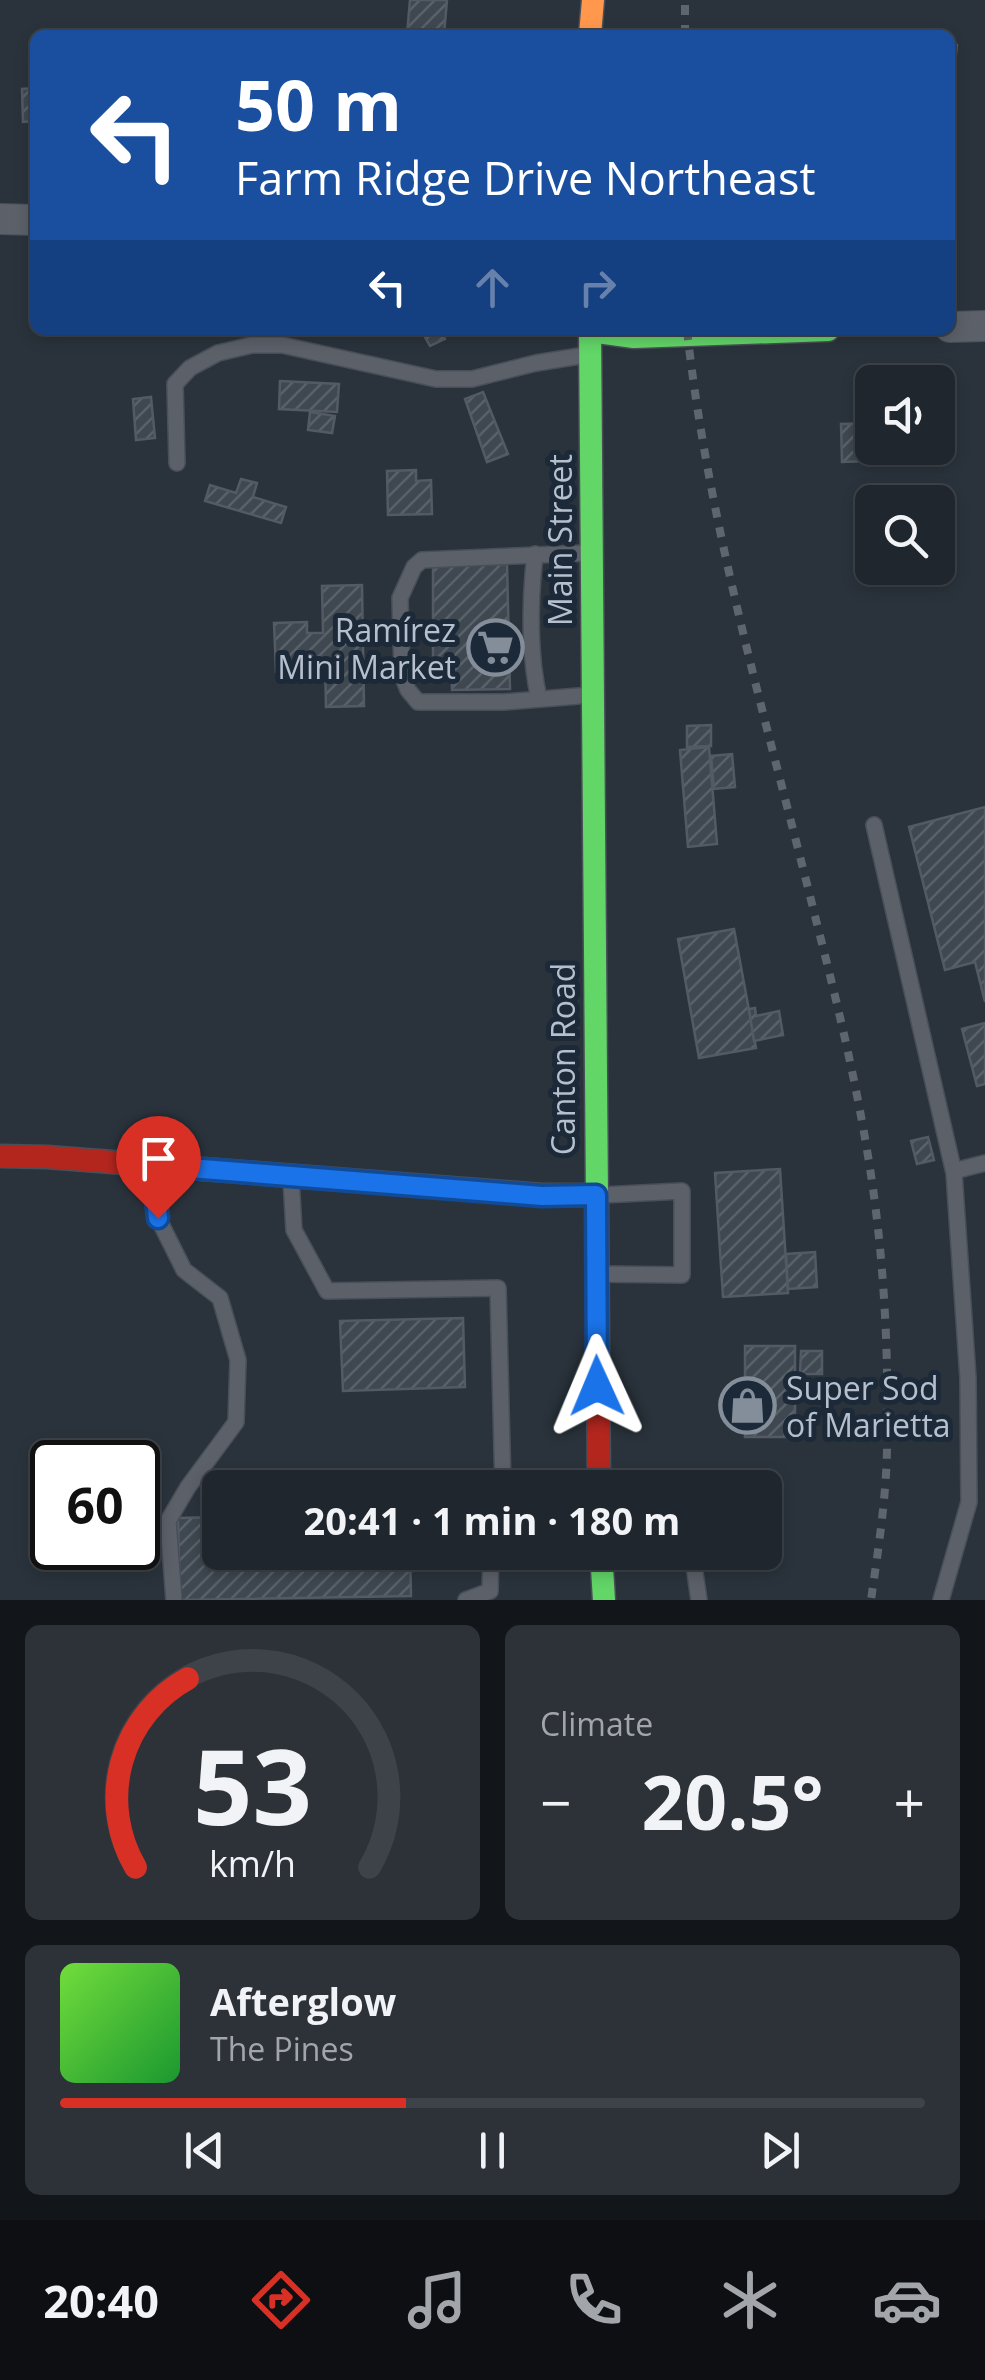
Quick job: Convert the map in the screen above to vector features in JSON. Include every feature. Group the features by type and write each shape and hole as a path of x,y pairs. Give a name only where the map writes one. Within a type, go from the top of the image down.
{"main road":[{"path":"591,30 594,0"},
{"path":"590,339 689,335"},
{"name":"Main Street","path":"590,339 592,750"},
{"name":"Canton Road","path":"592,750 599,1470"},
{"path":"0,1156 554,1196 596,1195"},
{"path":"602,1570 604,1600"}],"street":[{"path":"0,218 30,220"},
{"path":"955,327 985,326"}],"lane":[{"path":"177,463 175,384 190,368 218,353 252,345 282,345 436,380 472,379 536,363 590,339"},
{"path":"592,553 422,560 414,567 400,598 402,675 418,702 504,702 592,694"},
{"path":"536,554 532,584 534,678 539,698"},
{"path":"874,826 954,1170 968,1378 969,1502 941,1600"},
{"path":"954,1170 985,1163"},
{"path":"152,1165 158,1218 184,1270 220,1298 238,1360 236,1422 168,1521 174,1600"},
{"path":"291,1176 294,1230 327,1291 498,1288 505,1470"},
{"path":"596,1195 682,1191 682,1276 596,1274"},
{"path":"466,1600 490,1591 491,1570"},
{"path":"695,1570 699,1600"}],"building":[{"path":"410,0 447,0 444,30 407,30"},
{"path":"30,88 30,121 23,122 22,89"},
{"path":"424,335 443,335 445,339 430,346"},
{"path":"280,381 339,384 337,412 279,409"},
{"path":"483,392 508,454 487,462 465,399"},
{"path":"151,397 155,438 136,440 133,399"},
{"path":"310,412 335,416 332,433 308,430"},
{"path":"841,424 855,424 855,462 842,462"},
{"path":"416,470 416,481 431,480 432,514 388,515 387,471"},
{"path":"241,479 257,483 253,497 286,507 281,523 205,501 210,485 236,493"},
{"path":"507,564 510,689 452,690 451,664 433,664 433,565"},
{"path":"362,585 364,706 326,707 325,657 307,657 307,672 276,672 274,623 307,622 307,633 323,633 322,586"},
{"path":"711,725 711,746 687,747 687,726"},
{"path":"709,747 717,844 688,847 680,750"},
{"path":"732,754 735,787 714,789 711,756"},
{"path":"985,807 985,1002 975,962 945,970 909,827"},
{"path":"734,929 756,1048 699,1058 678,939"},
{"path":"755,1008 756,1016 779,1011 783,1035 754,1041 749,1009"},
{"path":"985,1023 985,1084 977,1086 962,1029"},
{"path":"928,1137 934,1160 917,1164 911,1141"},
{"path":"780,1169 788,1293 723,1297 715,1173"},
{"path":"815,1252 817,1287 788,1289 786,1254"},
{"path":"463,1318 465,1387 343,1391 340,1321"},
{"path":"745,1346 795,1346 795,1437 745,1437"},
{"path":"801,1351 822,1351 822,1374 800,1374"},
{"path":"202,1517 202,1570 410,1570 411,1596 180,1600 178,1518"}],"railway":[{"path":"685,0 685,30"},
{"path":"688,335 725,553 838,1008 873,1192 884,1302 887,1413 885,1488 871,1600"}],"traffic: fast":[{"path":"590,335 597,1200"},
{"path":"619,335 689,335"},
{"path":"602,1570 604,1600"}],"traffic: slow":[{"path":"590,30 593,0"}],"traffic: jam":[{"path":"0,1156 542,1195 596,1195"},
{"path":"597,1200 599,1470"}],"place":[{"name":"Ramírez Mini Market","path":"495,647"},
{"name":"Super Sod of Marietta","path":"747,1405"}],"route":[{"path":"158,1218 152,1165 542,1196 596,1195 597,1386"}]}
